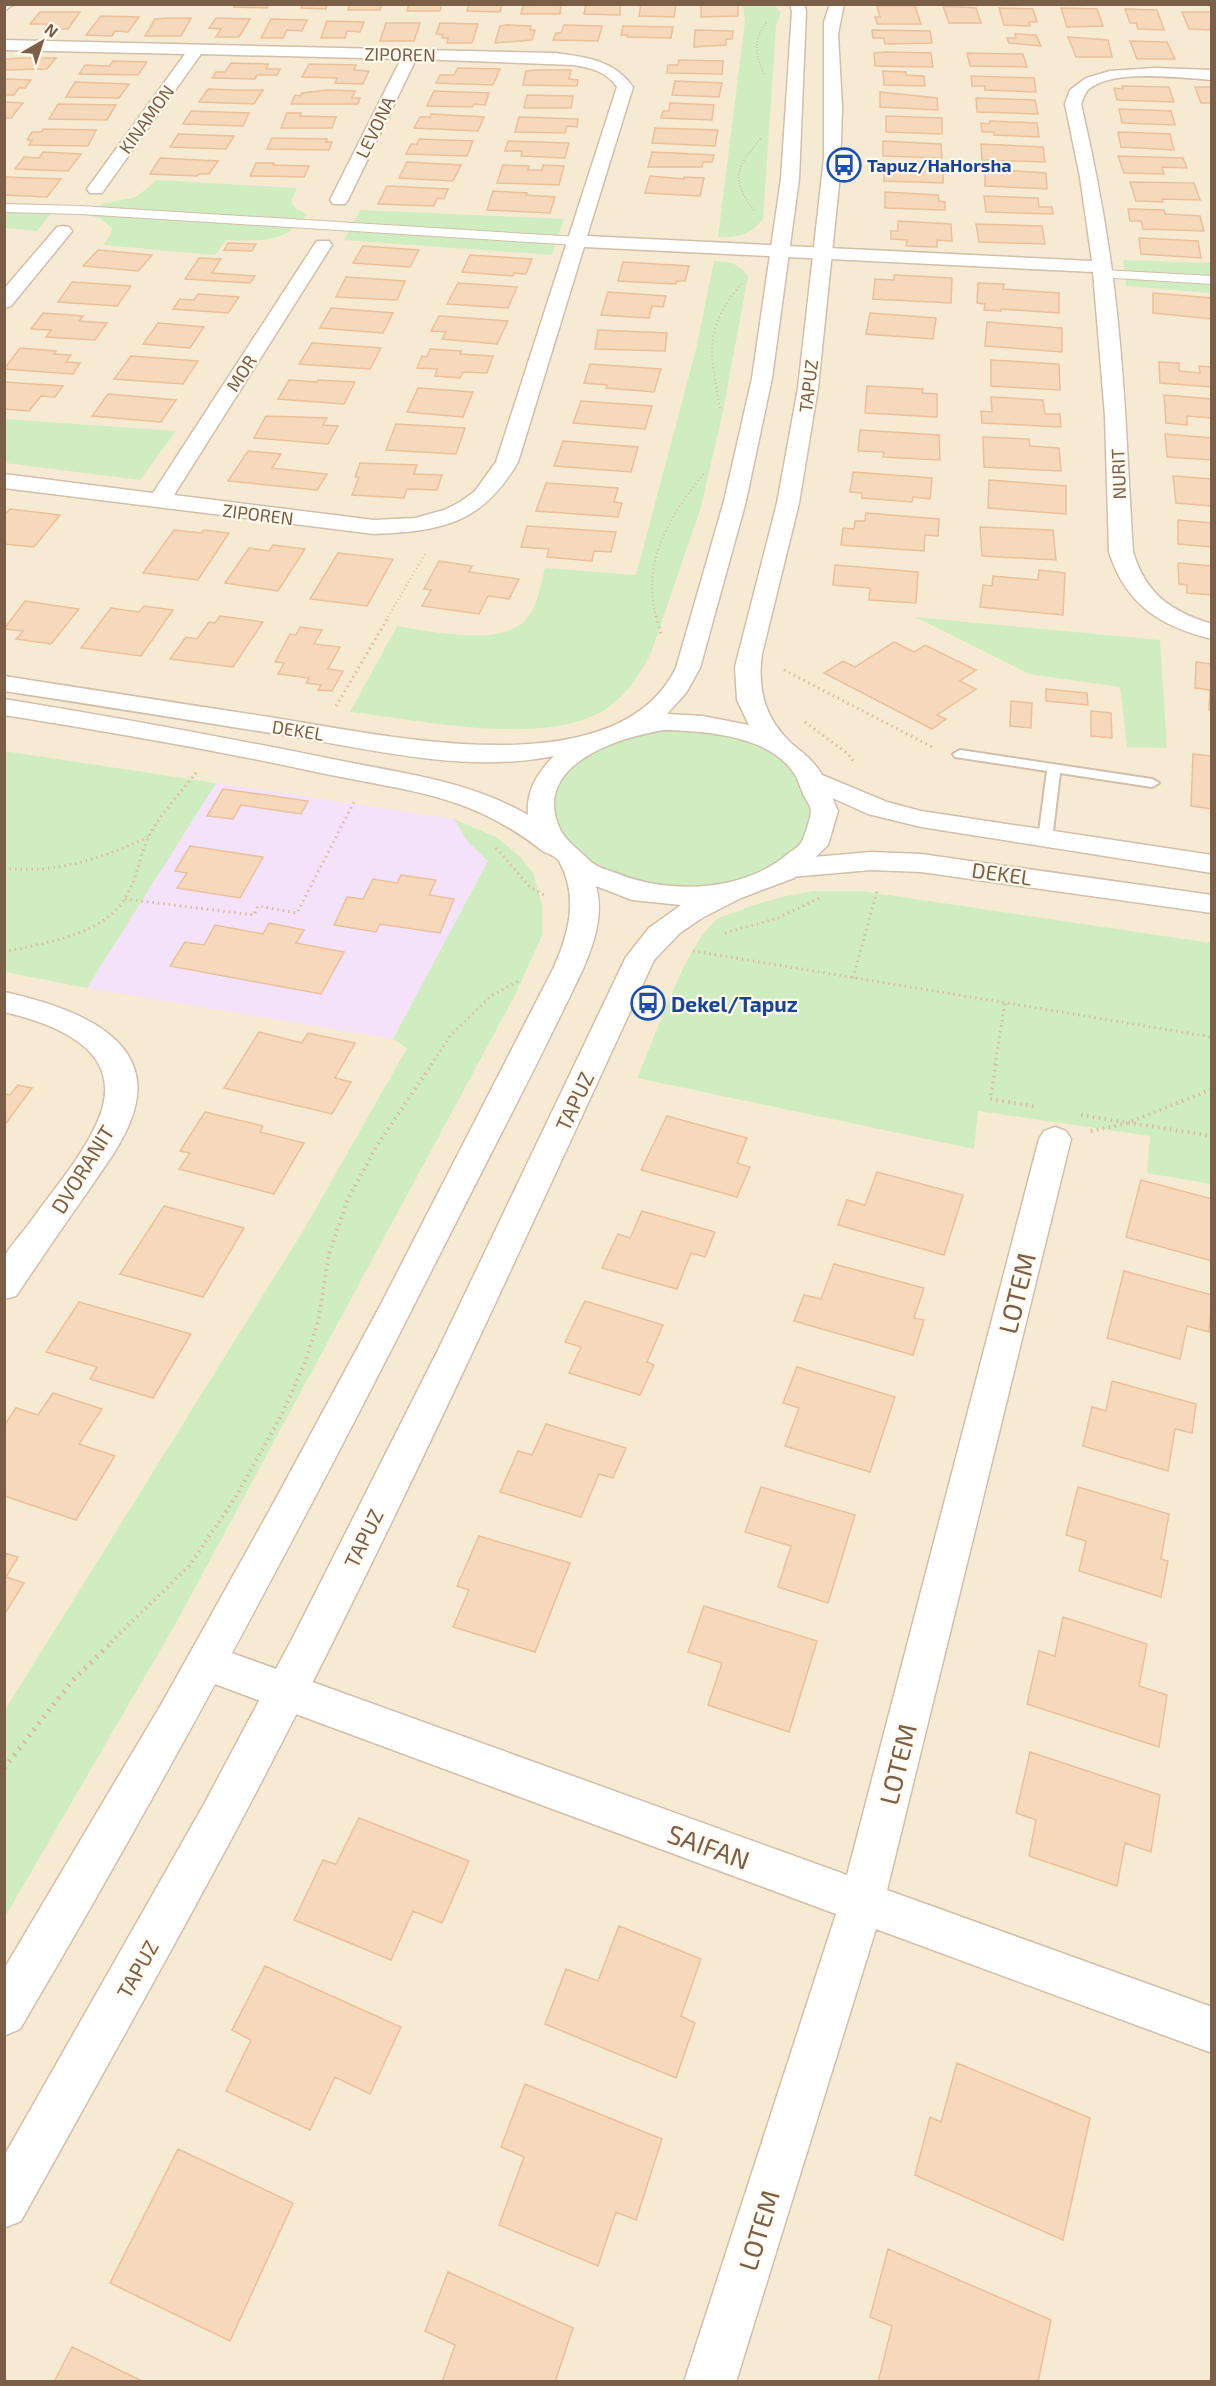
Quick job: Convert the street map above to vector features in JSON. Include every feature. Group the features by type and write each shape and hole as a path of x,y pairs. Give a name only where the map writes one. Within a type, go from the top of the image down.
{"street":[{"path":"632,727 660,709 680,686 688,668 740,481 762,374 775,251 795,117 795,62 799,11 797,4"},
{"name":"TAPUZ","path":"786,752 765,729 751,705 747,680 799,448 824,253 833,139 831,63 833,16 837,4"},
{"name":"ZIPOREN","path":"4,45 573,60 603,68 622,79 625,87 507,462 498,481 484,497 467,509 424,524 374,527 4,481"},
{"name":"KINAMON","path":"96,189 196,50"},
{"name":"LEVONA","path":"339,200 411,54"},
{"name":"NURIT","path":"1212,75 1121,74 1094,79 1077,89 1073,104 1091,186 1103,271 1114,398 1121,552 1125,568 1133,585 1146,600 1167,615 1212,632"},
{"path":"4,208 80,210 578,241 824,253 1212,280"},
{"path":"4,302 63,231"},
{"name":"MOR","path":"159,501 323,245"},
{"name":"DEKEL","path":"4,683 443,750 487,754 547,750 593,740"},
{"name":"DEKEL","path":"4,707 217,742 368,775 431,785 481,800 525,823 564,855 601,879 645,894 702,897 730,893"},
{"path":"4,2013 207,1663 424,1254 572,959 582,933 585,916 585,889 546,831 541,814 541,797 547,781 558,766 573,752 593,740 632,727 664,722 716,725 765,740 786,752 815,780 822,796 824,813 821,830 813,846 791,868 756,886 730,893"},
{"name":"DEKEL","path":"815,780 856,800 899,814 942,823 1212,864"},
{"name":"DEKEL","path":"791,868 886,861 950,865 1212,904"},
{"name":"TAPUZ","path":"4,2204 190,1871 286,1691 458,1346 632,973 650,944 682,916 730,893"},
{"name":"DVORANIT","path":"4,1002 70,1023 94,1038 112,1055 121,1077 120,1104 106,1136 4,1286"},
{"name":"LOTEM","path":"710,2382 861,1901 1058,1120"},
{"name":"SAIFAN","path":"207,1663 1212,2030"}],"lane":[{"path":"960,754 1152,783"},
{"path":"1045,839 1054,768"}],"path":[{"path":"766,77 757,59 755,40 768,21"},
{"path":"722,414 711,354 714,323 732,293 775,251 754,209 737,185 736,176 739,165 766,132"},
{"path":"680,686 654,614 651,585 654,558 662,533 680,501 707,471"},
{"path":"320,733 446,518"},
{"path":"751,654 939,751 960,754"},
{"path":"4,952 83,930 102,921 125,899 142,860 148,837 185,790 217,742"},
{"path":"125,899 254,915 258,906 297,913 368,775"},
{"path":"481,800 487,835 502,856 530,887 585,916"},
{"path":"4,868 25,872 73,865 113,854 148,837"},
{"path":"853,978 886,861"},
{"path":"650,944 1212,1037"},
{"path":"4,1768 72,1681 189,1566 235,1498 280,1418 304,1364 318,1322 329,1254 347,1201 376,1147 450,1036 492,995 511,984 572,959"},
{"path":"1005,1003 990,1099 1058,1120 1128,1123 1212,1136"},
{"path":"1058,1120 1128,1123 1212,1089"}],"shaded area":[{"path":"5,5 1211,5 1211,2381 5,2381"},
{"path":"216,783 454,819 468,842 488,861 393,1039 87,988"}],"green space":[{"path":"743,5 775,5 781,13 776,26 763,219 753,229 743,234 718,237 745,21"},
{"path":"157,180 297,188 291,202 296,209 307,214 299,224 281,236 250,241 226,240 215,255 103,245 112,228 101,219 92,216 101,204 136,197"},
{"path":"4,202 58,205 37,231 5,228"},
{"path":"360,210 564,219 552,255 344,240"},
{"path":"1123,260 1211,263 1211,293 1126,286"},
{"path":"714,261 734,264 748,276 722,416 701,507 651,653 626,691 606,709 580,721 550,727 481,728 350,712 397,626 447,634 486,635 503,632 518,626 529,616 537,599 545,568 636,575 696,349"},
{"path":"4,419 176,431 140,480 5,463"},
{"path":"915,617 1160,640 1167,748 1127,747 1120,687 1029,674"},
{"path":"666,729 698,730 735,737 770,750 784,759 797,775 813,813 803,843 771,870 726,886 674,889 623,880 581,858 557,829 552,798 557,783 581,756 620,737"},
{"path":"4,751 216,783 87,988 5,972"},
{"path":"454,819 498,838 520,857 533,873 542,905 542,936 514,997 176,1623 5,1917 5,1710 306,1226 407,1048 393,1039 488,861 468,842"},
{"path":"816,891 861,891 1211,943 1211,1184 1147,1173 1150,1136 978,1111 974,1149 637,1078 682,971 704,933 715,921 725,915 766,902"}],"building":[{"path":"235,4 268,4 267,8 234,7"},
{"path":"303,4 327,4 326,9 301,8"},
{"path":"350,4 382,4 380,10 348,10"},
{"path":"409,4 442,4 440,11 407,11"},
{"path":"469,4 502,4 500,12 467,11"},
{"path":"561,4 560,14 521,14 523,6"},
{"path":"586,4 620,4 620,15 584,14"},
{"path":"641,4 676,4 674,17 639,16"},
{"path":"701,4 738,4 738,16 701,17"},
{"path":"877,6 915,6 921,24 877,24 875,17 880,17"},
{"path":"943,6 976,8 981,23 949,23"},
{"path":"999,8 1033,9 1037,22 1029,22 1030,26 1004,25"},
{"path":"1061,8 1097,9 1103,26 1067,27"},
{"path":"1125,9 1157,10 1164,30 1138,29 1136,23 1130,23"},
{"path":"40,12 80,12 68,29 44,29 48,24 30,24"},
{"path":"1182,12 1212,12 1212,30 1189,29"},
{"path":"101,16 139,17 128,32 115,31 112,36 86,35"},
{"path":"191,18 181,36 145,36 155,19"},
{"path":"216,18 250,19 239,37 216,37 221,29 209,28"},
{"path":"271,19 307,20 302,31 287,30 283,38 261,38"},
{"path":"327,21 364,22 360,32 347,31 345,38 321,38"},
{"path":"386,23 420,23 414,41 380,41"},
{"path":"440,23 478,24 472,43 447,43 448,38 442,38 443,35 436,34"},
{"path":"564,25 602,26 598,41 553,40 556,33 561,33"},
{"path":"500,26 531,26 530,30 535,30 532,40 495,43"},
{"path":"623,26 673,27 671,38 627,37 628,35 621,35"},
{"path":"695,30 733,31 732,39 726,39 726,45 694,47"},
{"path":"872,30 930,31 932,43 885,44 884,38 873,38"},
{"path":"1015,34 1036,35 1041,46 1009,43 1007,38 1016,38"},
{"path":"1068,37 1108,40 1112,57 1076,57"},
{"path":"1130,41 1167,42 1175,59 1137,59"},
{"path":"874,53 931,53 933,67 875,66"},
{"path":"967,53 1023,54 1027,67 970,66"},
{"path":"56,58 47,69 4,70 4,59"},
{"path":"679,60 723,61 722,74 667,73 668,65 678,65"},
{"path":"113,61 147,62 138,75 79,74 85,65 109,66"},
{"path":"231,63 268,64 266,69 280,69 277,75 257,75 255,79 212,78 216,72 225,72"},
{"path":"309,64 356,65 354,70 369,71 363,84 335,83 337,78 302,77"},
{"path":"458,68 500,69 493,85 436,83 440,75 454,75"},
{"path":"571,70 569,79 578,80 577,86 523,85 526,71"},
{"path":"883,71 924,76 925,86 884,85"},
{"path":"971,76 1034,78 1036,92 985,90 985,86 972,86"},
{"path":"4,79 31,80 25,88 19,88 14,95 4,95"},
{"path":"675,81 722,83 719,97 672,95"},
{"path":"75,82 129,84 119,98 66,97"},
{"path":"1122,86 1169,87 1174,102 1117,100 1114,88 1123,89"},
{"path":"1195,87 1212,87 1212,103 1201,103"},
{"path":"208,89 263,90 254,104 199,102"},
{"path":"328,90 355,91 352,98 360,98 358,104 291,104 295,95"},
{"path":"434,91 489,93 485,105 427,106"},
{"path":"880,92 937,98 938,110 880,107"},
{"path":"527,95 573,96 571,108 524,108"},
{"path":"976,98 1035,100 1038,114 977,112"},
{"path":"4,102 23,103 11,118 4,118"},
{"path":"670,103 714,105 712,120 661,118 663,111 669,111"},
{"path":"58,104 116,105 107,120 49,119"},
{"path":"1119,109 1171,111 1175,125 1122,123"},
{"path":"191,111 249,113 243,126 183,124"},
{"path":"287,113 301,113 300,116 336,117 332,128 281,128"},
{"path":"431,114 484,117 478,131 414,128 420,117 430,117"},
{"path":"886,116 942,118 942,134 886,132"},
{"path":"519,117 578,119 577,127 567,126 565,133 515,132"},
{"path":"990,121 1037,123 1039,137 994,135 994,132 982,132 981,123 989,124"},
{"path":"655,128 718,130 715,146 652,143"},
{"path":"43,129 96,130 88,146 29,145 32,140 27,140 32,132 41,132"},
{"path":"1118,132 1170,134 1174,150 1121,147"},
{"path":"178,134 234,136 226,149 170,147"},
{"path":"272,138 327,139 326,142 332,142 329,150 267,149"},
{"path":"419,139 473,141 467,156 406,154 411,144 417,144"},
{"path":"508,141 569,143 565,158 521,156 522,151 505,151"},
{"path":"883,141 941,144 942,158 883,156"},
{"path":"981,144 1043,147 1045,162 982,160"},
{"path":"43,152 81,154 68,171 15,169 24,157 39,158"},
{"path":"652,152 714,155 712,162 703,162 702,167 648,167"},
{"path":"1118,156 1183,158 1187,168 1162,167 1164,174 1124,173"},
{"path":"160,158 218,161 209,174 197,176 150,174"},
{"path":"407,162 461,165 453,181 399,178"},
{"path":"256,163 309,166 304,177 250,176"},
{"path":"503,165 529,166 528,170 542,170 543,165 564,166 559,185 497,183"},
{"path":"897,165 943,168 943,183 884,181 884,168 897,169"},
{"path":"985,169 1046,173 1047,189 985,186"},
{"path":"650,176 704,178 700,196 645,193"},
{"path":"4,177 61,179 47,197 4,195"},
{"path":"1130,182 1194,183 1200,200 1136,201"},
{"path":"387,186 448,189 444,199 437,198 434,206 378,204"},
{"path":"493,191 555,197 550,213 487,210"},
{"path":"885,192 938,195 939,201 945,202 945,210 885,208"},
{"path":"984,196 1038,198 1039,207 1052,207 1053,214 986,212"},
{"path":"1128,209 1164,210 1165,214 1200,216 1204,231 1143,229 1141,221 1130,221"},
{"path":"898,221 951,224 952,241 937,240 937,247 906,246 907,240 891,239 891,231 898,231"},
{"path":"976,224 1042,226 1045,244 979,242"},
{"path":"1139,238 1198,241 1201,258 1141,254"},
{"path":"228,243 256,244 252,251 224,250"},
{"path":"363,246 419,250 410,267 353,263"},
{"path":"98,250 152,255 138,271 83,266"},
{"path":"470,255 532,259 526,274 514,273 513,276 462,272"},
{"path":"199,258 221,259 212,273 255,276 250,283 185,279"},
{"path":"623,262 689,266 685,281 677,281 676,284 618,281"},
{"path":"894,275 952,278 951,303 873,299 875,279 894,280"},
{"path":"346,277 405,281 397,300 336,297"},
{"path":"72,282 131,286 117,306 58,302"},
{"path":"458,283 517,287 508,308 447,304"},
{"path":"978,283 1004,284 1003,289 1059,293 1059,313 984,310 985,304 977,303"},
{"path":"608,292 666,296 663,307 652,306 649,318 601,315"},
{"path":"1153,293 1212,298 1212,319 1153,313"},
{"path":"198,294 239,297 228,313 173,309 180,299 194,300"},
{"path":"331,308 393,313 383,333 320,328"},
{"path":"43,313 83,316 79,321 107,323 95,340 46,337 51,330 31,329"},
{"path":"870,313 936,318 933,339 866,334"},
{"path":"439,316 508,321 497,344 442,339 446,332 431,331"},
{"path":"987,322 1062,328 1062,352 985,346"},
{"path":"158,323 204,327 190,348 143,344"},
{"path":"598,330 667,333 665,351 595,349"},
{"path":"312,343 381,348 370,369 299,364"},
{"path":"20,348 56,351 54,354 71,355 66,362 80,363 73,374 4,369"},
{"path":"430,349 493,356 487,373 463,372 460,378 435,376 437,369 417,368 422,356 427,357"},
{"path":"131,356 198,361 183,384 114,379"},
{"path":"991,360 1059,364 1060,390 991,386"},
{"path":"1159,362 1179,363 1179,371 1200,373 1199,366 1212,367 1212,387 1160,383"},
{"path":"590,364 661,369 654,392 606,388 607,385 584,383"},
{"path":"289,380 355,382 344,404 278,399"},
{"path":"4,382 63,386 55,397 41,396 29,411 4,409"},
{"path":"867,386 923,389 922,393 937,394 937,417 865,413"},
{"path":"418,388 473,392 463,417 407,412"},
{"path":"108,394 176,400 161,422 92,416"},
{"path":"1164,395 1212,399 1212,418 1187,416 1187,425 1166,423"},
{"path":"991,397 1043,400 1045,414 1060,414 1061,427 982,423 981,411 992,412"},
{"path":"581,401 652,406 645,429 573,423"},
{"path":"266,416 327,418 323,425 338,426 328,444 254,438"},
{"path":"396,424 465,428 456,454 386,450"},
{"path":"860,430 939,435 940,460 883,457 884,452 858,451"},
{"path":"1165,434 1212,438 1212,460 1167,457"},
{"path":"983,437 1029,439 1030,446 1059,448 1061,471 984,467"},
{"path":"563,441 638,447 631,472 554,466"},
{"path":"248,451 281,454 272,468 327,474 317,490 228,481"},
{"path":"360,463 417,465 414,474 442,475 437,490 407,489 404,498 352,495 359,477 355,477"},
{"path":"853,472 932,478 930,499 913,497 912,502 862,498 862,493 850,492"},
{"path":"1173,476 1212,479 1212,506 1176,503"},
{"path":"989,480 1066,486 1066,514 988,508"},
{"path":"546,483 618,488 614,502 622,503 618,517 536,511"},
{"path":"10,509 60,515 34,547 4,544 4,515"},
{"path":"866,513 939,519 938,536 925,535 924,551 841,545 843,528 854,529 855,521 865,521"},
{"path":"1178,520 1212,523 1212,547 1178,544"},
{"path":"527,526 616,532 611,552 594,551 592,561 547,557 549,549 521,547"},
{"path":"980,527 1053,530 1056,560 982,556"},
{"path":"174,530 229,533 198,580 143,573"},
{"path":"273,545 305,549 278,591 225,583 249,548 269,551"},
{"path":"338,553 393,559 367,606 310,599"},
{"path":"439,561 472,566 469,572 519,579 509,599 488,596 479,614 422,606 431,590 424,589"},
{"path":"1178,563 1212,566 1212,595 1187,593 1187,585 1179,584"},
{"path":"835,565 918,572 916,603 869,600 870,588 833,585"},
{"path":"1039,570 1065,573 1063,615 980,607 983,585 992,586 993,576 1038,580"},
{"path":"25,601 79,609 51,644 16,639 23,631 4,629"},
{"path":"144,606 173,610 141,656 81,648 111,608 139,612"},
{"path":"220,616 263,622 233,667 170,659 186,637 197,639 209,622 215,623"},
{"path":"300,627 322,630 314,644 340,647 328,669 343,671 332,691 318,690 321,685 306,683 309,678 278,674 284,663 275,662 290,634 296,635"},
{"path":"894,642 914,652 925,645 976,670 960,681 976,689 937,715 946,719 932,729 824,673 843,661 855,667"},
{"path":"1196,662 1212,664 1212,710 1209,710 1210,690 1195,688"},
{"path":"1046,689 1087,693 1088,705 1046,701"},
{"path":"1011,701 1032,703 1031,728 1010,726"},
{"path":"1091,711 1111,713 1112,738 1091,736"},
{"path":"1193,754 1212,756 1212,809 1191,806"},
{"path":"223,789 308,801 301,814 241,805 233,819 207,816"},
{"path":"190,846 263,857 240,898 177,888 187,873 175,871"},
{"path":"401,875 436,880 429,895 454,899 440,933 380,924 376,932 334,925 347,897 363,899 373,879 397,883"},
{"path":"269,923 304,930 296,943 344,952 321,994 170,966 185,942 204,945 215,925 263,934"},
{"path":"259,1032 302,1043 308,1033 355,1043 335,1078 351,1082 332,1114 224,1088"},
{"path":"18,1085 32,1088 4,1126 4,1094 10,1095"},
{"path":"205,1112 263,1126 260,1132 304,1143 274,1194 179,1169 190,1153 180,1151"},
{"path":"667,1116 747,1138 737,1163 750,1167 737,1197 641,1170"},
{"path":"877,1172 963,1195 944,1255 838,1225 847,1200 865,1205"},
{"path":"1141,1180 1212,1199 1212,1261 1126,1237"},
{"path":"164,1206 244,1228 203,1297 120,1274"},
{"path":"642,1211 715,1232 705,1257 691,1253 677,1289 602,1268 618,1234 630,1238"},
{"path":"834,1264 924,1288 914,1318 924,1320 913,1355 794,1321 804,1295 821,1299"},
{"path":"1124,1271 1212,1295 1209,1332 1187,1326 1180,1359 1107,1338"},
{"path":"585,1301 663,1325 647,1362 654,1365 640,1395 569,1373 581,1347 565,1342"},
{"path":"79,1302 191,1334 153,1398 90,1379 97,1367 46,1352"},
{"path":"797,1367 895,1397 870,1472 785,1446 799,1408 783,1403"},
{"path":"1112,1381 1196,1404 1192,1433 1175,1429 1168,1471 1083,1446 1092,1407 1106,1411"},
{"path":"53,1393 102,1409 79,1444 115,1456 76,1520 4,1496 4,1426 16,1408 38,1415"},
{"path":"546,1424 626,1448 613,1478 599,1474 581,1517 500,1492 518,1451 532,1455"},
{"path":"761,1487 855,1515 828,1603 778,1587 791,1546 745,1532"},
{"path":"1078,1487 1169,1514 1161,1559 1168,1561 1161,1597 1079,1571 1086,1541 1066,1535"},
{"path":"479,1536 570,1563 535,1652 453,1627 469,1590 457,1586"},
{"path":"4,1553 18,1557 6,1577 24,1583 4,1615"},
{"path":"704,1606 817,1641 789,1732 708,1705 722,1663 688,1652"},
{"path":"1063,1617 1147,1644 1139,1686 1167,1695 1159,1747 1027,1704 1039,1651 1055,1656"},
{"path":"1030,1752 1160,1795 1151,1852 1125,1843 1117,1886 1029,1856 1036,1820 1016,1813"},
{"path":"359,1818 469,1861 442,1923 413,1911 391,1960 294,1920 323,1860 336,1864"},
{"path":"619,1926 701,1959 681,2016 695,2023 676,2078 545,2024 566,1969 598,1981"},
{"path":"265,1966 401,2027 370,2094 335,2077 310,2130 226,2091 251,2040 232,2030"},
{"path":"957,2063 1090,2118 1063,2240 915,2175 930,2117 941,2122"},
{"path":"525,2084 662,2139 636,2220 616,2212 598,2266 499,2225 524,2157 501,2147"},
{"path":"178,2149 293,2203 230,2341 110,2283"},
{"path":"888,2249 1051,2320 1038,2382 878,2382 892,2326 870,2317"},
{"path":"448,2272 573,2328 555,2382 442,2382 455,2345 425,2331"},
{"path":"72,2347 144,2382 54,2382"}],"place":[{"name":"Tapuz/HaHorsha","path":"844,165"},
{"name":"Dekel/Tapuz","path":"648,1003"}]}
